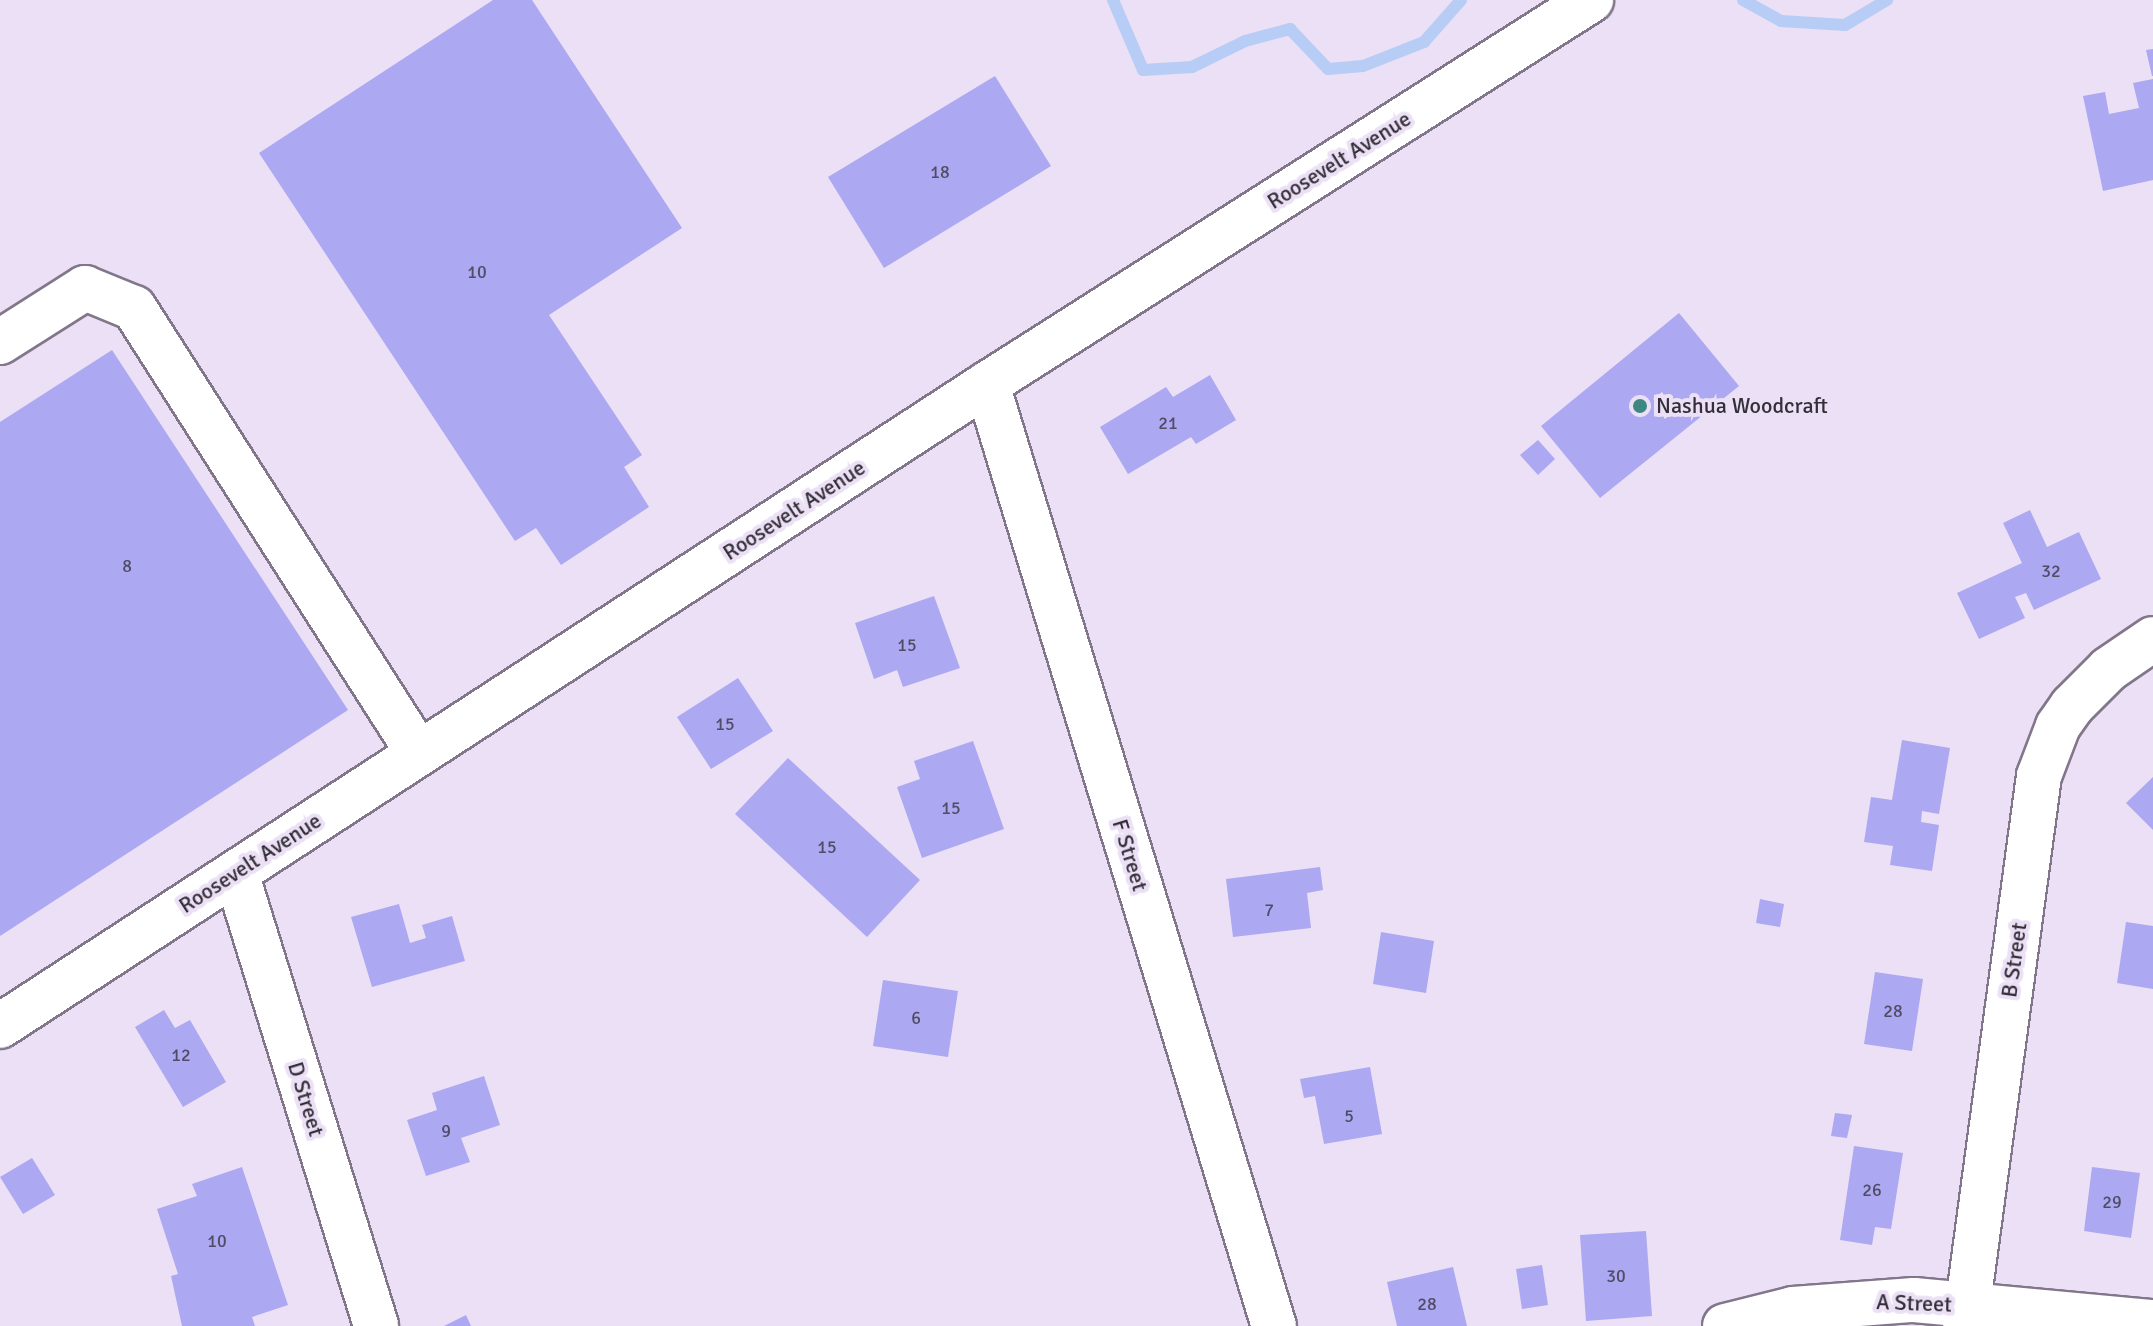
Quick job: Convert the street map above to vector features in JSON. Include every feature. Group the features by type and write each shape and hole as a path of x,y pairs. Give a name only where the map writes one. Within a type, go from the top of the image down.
{"street":[{"name":"Roosevelt Avenue","path":"0,1026 987,384 1591,0"},
{"path":"0,342 85,288 134,308 419,754"},
{"name":"F Street","path":"987,384 1274,1326"},
{"name":"B Street","path":"1967,1315 2039,776 2058,726 2072,706 2109,669 2153,639"},
{"name":"D Street","path":"236,873 376,1326"},
{"name":"A Street","path":"1725,1326 1793,1309 1857,1301 1967,1315 2153,1322"}],"building":[{"path":"493,0 532,0 682,228 549,315 642,455 624,467 649,507 561,565 536,528 515,541 259,153"},
{"path":"2153,49 2153,76 2152,76 2146,50"},
{"path":"995,76 1051,166 884,268 828,177"},
{"path":"2153,79 2153,180 2103,191 2083,96 2105,92 2109,114 2139,108 2133,83"},
{"name":"Nashua Woodcraft","path":"1679,313 1739,386 1600,498 1541,426"},
{"path":"112,350 348,710 0,936 0,422"},
{"path":"1210,375 1236,420 1196,444 1191,437 1128,474 1100,427 1166,387 1173,397"},
{"path":"1538,440 1555,459 1538,475 1520,455"},
{"path":"2030,510 2047,547 2079,532 2101,579 2034,610 2026,593 2015,597 2025,618 1979,639 1957,593 2022,563 2003,523"},
{"path":"934,596 960,668 903,687 897,670 874,679 855,623"},
{"path":"738,678 773,731 711,769 677,717"},
{"path":"1902,740 1950,748 1939,814 1922,811 1921,822 1939,825 1932,871 1890,865 1893,846 1864,842 1871,797 1892,800"},
{"path":"973,741 1004,829 922,858 897,787 920,779 914,761"},
{"path":"788,758 920,880 867,937 735,814"},
{"path":"2153,777 2153,830 2126,803"},
{"path":"1320,867 1323,890 1307,893 1311,928 1233,937 1226,879"},
{"path":"1760,899 1784,904 1780,927 1756,923"},
{"path":"399,904 410,943 426,938 422,925 452,916 465,961 372,987 351,917"},
{"path":"2126,922 2153,926 2153,989 2117,983"},
{"path":"1381,932 1434,941 1426,993 1373,984"},
{"path":"1875,972 1923,979 1912,1051 1864,1044"},
{"path":"883,980 958,991 948,1057 873,1046"},
{"path":"164,1010 175,1028 190,1020 226,1082 183,1107 135,1027"},
{"path":"1370,1067 1382,1134 1324,1144 1315,1096 1304,1098 1300,1079"},
{"path":"484,1076 500,1125 461,1138 470,1162 426,1176 407,1120 437,1110 432,1093"},
{"path":"1835,1113 1852,1115 1847,1138 1831,1136"},
{"path":"1854,1146 1903,1153 1891,1229 1875,1227 1872,1245 1840,1240"},
{"path":"32,1158 55,1195 23,1214 0,1177"},
{"path":"242,1167 288,1305 252,1317 255,1326 182,1326 171,1276 178,1274 157,1209 197,1196 192,1184"},
{"path":"2092,1167 2140,1173 2131,1238 2084,1231"},
{"path":"1646,1231 1652,1316 1586,1321 1580,1235"},
{"path":"1542,1265 1548,1305 1522,1309 1516,1269"},
{"path":"1453,1267 1467,1326 1397,1326 1387,1282"},
{"path":"466,1315 471,1326 444,1326"}],"waterway":[{"path":"1113,0 1143,70 1192,67 1245,41 1290,29 1328,69 1363,66 1424,42 1461,0"},
{"path":"1743,0 1781,21 1845,25 1887,0"}],"place":[{"name":"Nashua Woodcraft","path":"1640,406"}]}
